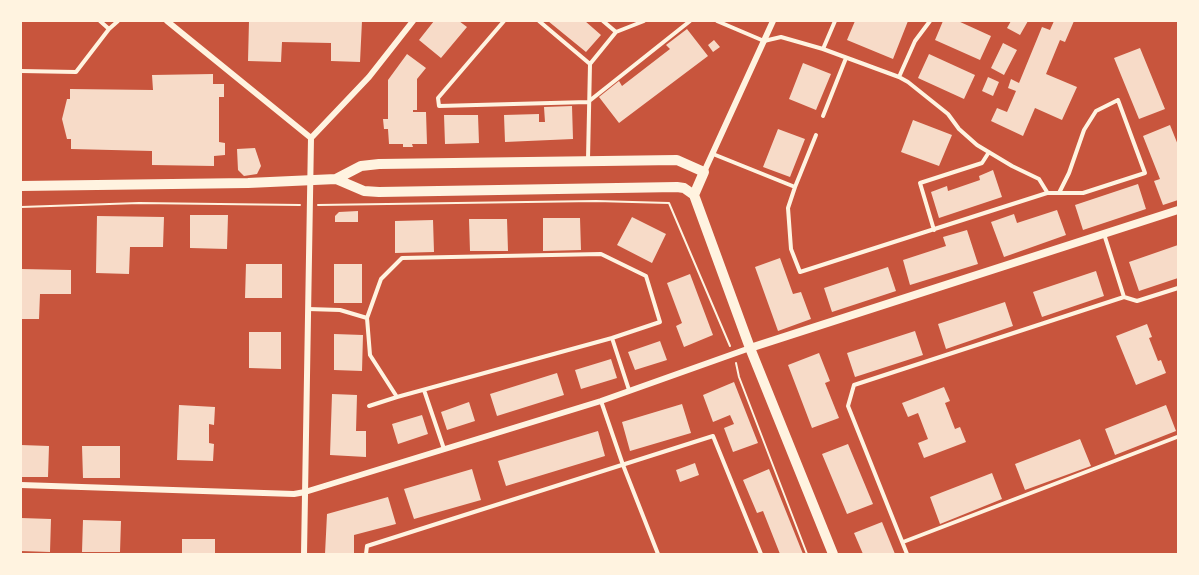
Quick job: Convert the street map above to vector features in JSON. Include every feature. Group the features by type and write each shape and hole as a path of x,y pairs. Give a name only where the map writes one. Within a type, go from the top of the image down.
{"main road":[{"path":"21,186 248,183 336,179 361,166 379,164 676,160 704,172 694,195"},
{"path":"336,179 364,191 379,192 678,187 694,195 750,348 833,554"}],"street":[{"path":"167,21 311,138"},
{"path":"304,554 311,138 369,77 413,21"},
{"path":"704,172 772,21"},
{"path":"21,485 294,494 305,492 601,401 750,348 1178,210"}],"lane":[{"path":"100,21 110,29"},
{"path":"21,71 76,72 118,21"},
{"path":"504,21 438,98 439,106 588,102 690,21"},
{"path":"539,21 590,64"},
{"path":"603,21 616,32"},
{"path":"588,160 590,64 616,32 644,21"},
{"path":"717,21 764,41 781,37 899,77 948,114 967,136 989,152 1039,179 1047,193"},
{"path":"822,49 835,21"},
{"path":"899,77 915,40 930,21"},
{"path":"823,116 846,58"},
{"path":"816,135 788,208 791,249 800,272 1047,193 1059,193 1083,193 1145,174 1118,100 1096,111 1084,130 1059,193"},
{"path":"934,230 920,183 982,163 989,152"},
{"path":"713,154 795,187"},
{"path":"1104,234 1124,297"},
{"path":"369,406 612,338 660,322 646,276 601,254 402,258 381,279 367,318 370,355 397,397"},
{"path":"908,554 848,406 854,385 1124,297 1137,301 1178,288"},
{"path":"308,309 340,310 367,318"},
{"path":"612,338 630,390"},
{"path":"424,390 444,449"},
{"path":"601,401 657,553 651,554"},
{"path":"366,554 367,546 713,436 761,554"},
{"path":"903,542 1177,437"}],"path":[{"path":"21,207 139,203 311,205 596,201 669,203 734,354 739,377 807,554"}],"building":[{"path":"249,21 362,21 360,62 331,61 331,43 282,42 281,62 248,61"},
{"path":"434,21 459,21 467,27 441,58 419,40"},
{"path":"548,21 585,21 601,35 586,52"},
{"path":"855,21 908,21 893,59 847,40"},
{"path":"943,21 958,21 991,36 980,60 935,40"},
{"path":"1011,21 1028,21 1020,35 1007,28"},
{"path":"1054,21 1074,21 1065,42 1060,40 1046,74 1077,87 1062,120 1035,108 1023,136 991,121 997,108 1007,112 1016,91 1008,88 1011,79 1019,83 1042,27 1050,30"},
{"path":"687,29 708,56 619,123 599,97 619,81 622,86 670,49 666,45"},
{"path":"714,40 720,47 713,52 708,45"},
{"path":"1003,43 1017,50 1004,75 991,68"},
{"path":"1140,48 1165,109 1139,119 1114,58"},
{"path":"407,54 426,68 417,79 417,110 413,112 426,112 427,144 412,144 413,147 389,144 388,129 384,129 383,119 388,119 388,80"},
{"path":"929,54 975,75 964,99 918,78"},
{"path":"803,63 831,74 816,110 789,99"},
{"path":"213,74 213,84 224,84 224,97 219,97 219,142 225,143 225,155 214,156 214,166 152,165 152,151 71,149 71,139 67,139 62,119 67,99 70,99 70,89 153,90 152,75"},
{"path":"988,77 999,82 993,96 982,91"},
{"path":"572,106 573,139 505,142 504,115 539,114 539,122 545,122 544,107"},
{"path":"444,115 478,115 479,143 445,144"},
{"path":"913,120 952,135 939,166 901,152"},
{"path":"1170,125 1178,145 1178,200 1163,205 1154,181 1160,179 1143,136"},
{"path":"778,129 805,139 790,177 763,167"},
{"path":"255,148 261,166 257,174 244,176 238,170 237,149"},
{"path":"993,170 1002,197 939,218 931,192 947,186 948,191 980,180 979,176"},
{"path":"1138,184 1146,209 1083,230 1075,205"},
{"path":"1057,210 1066,235 1004,257 991,222 1014,214 1017,223"},
{"path":"358,211 358,222 335,222 335,216 339,212"},
{"path":"190,215 228,215 227,249 190,248"},
{"path":"97,216 164,217 163,247 130,247 129,274 96,273"},
{"path":"632,217 666,234 652,263 617,245"},
{"path":"543,218 580,218 581,250 543,251"},
{"path":"469,219 507,219 508,251 470,251"},
{"path":"433,220 434,252 395,253 395,221"},
{"path":"967,230 978,264 910,285 903,260 946,246 943,237"},
{"path":"1178,245 1178,278 1139,291 1129,262"},
{"path":"780,258 793,294 801,292 811,319 778,331 755,267"},
{"path":"246,264 282,264 282,298 245,298"},
{"path":"334,264 362,264 362,303 334,303"},
{"path":"888,267 896,291 832,312 824,288"},
{"path":"21,269 71,270 71,294 40,294 39,319 21,319"},
{"path":"1096,271 1104,296 1042,317 1033,292"},
{"path":"690,274 713,335 684,347 676,326 682,323 667,283"},
{"path":"1005,302 1013,326 946,349 938,324"},
{"path":"1147,324 1152,337 1149,338 1158,361 1161,360 1166,373 1136,385 1116,336"},
{"path":"915,331 923,355 855,377 847,353"},
{"path":"249,332 281,332 281,369 249,368"},
{"path":"334,334 363,335 362,371 334,370"},
{"path":"660,341 667,360 635,370 628,352"},
{"path":"819,353 830,381 825,383 839,418 812,428 788,365"},
{"path":"611,359 617,378 581,389 575,370"},
{"path":"557,373 564,395 497,416 490,394"},
{"path":"734,382 758,443 733,452 724,428 734,424 730,415 713,422 703,395"},
{"path":"944,387 950,401 945,403 955,429 960,427 966,442 924,458 918,443 928,439 918,413 908,417 902,403"},
{"path":"332,394 357,395 356,431 366,431 366,457 330,455"},
{"path":"469,402 475,421 447,430 441,412"},
{"path":"682,404 691,433 630,451 622,422"},
{"path":"179,405 215,407 214,425 209,424 209,443 214,444 213,461 177,460"},
{"path":"1166,405 1176,431 1115,455 1105,429"},
{"path":"422,415 428,434 398,444 392,424"},
{"path":"598,431 605,456 506,486 498,461"},
{"path":"1080,439 1091,466 1025,490 1015,464"},
{"path":"848,444 873,504 847,514 822,454"},
{"path":"21,445 49,446 48,477 21,477"},
{"path":"82,446 120,446 120,478 83,478"},
{"path":"695,463 699,475 680,482 676,470"},
{"path":"472,469 481,500 414,519 404,489"},
{"path":"769,469 803,554 780,554 763,511 757,513 743,480"},
{"path":"992,473 1002,499 940,524 930,497"},
{"path":"388,497 396,524 354,535 354,554 325,554 327,514"},
{"path":"21,518 51,519 50,552 21,551"},
{"path":"83,520 121,521 120,552 82,552"},
{"path":"882,522 895,554 863,554 854,533"},
{"path":"182,539 215,539 215,554 182,554"}]}
